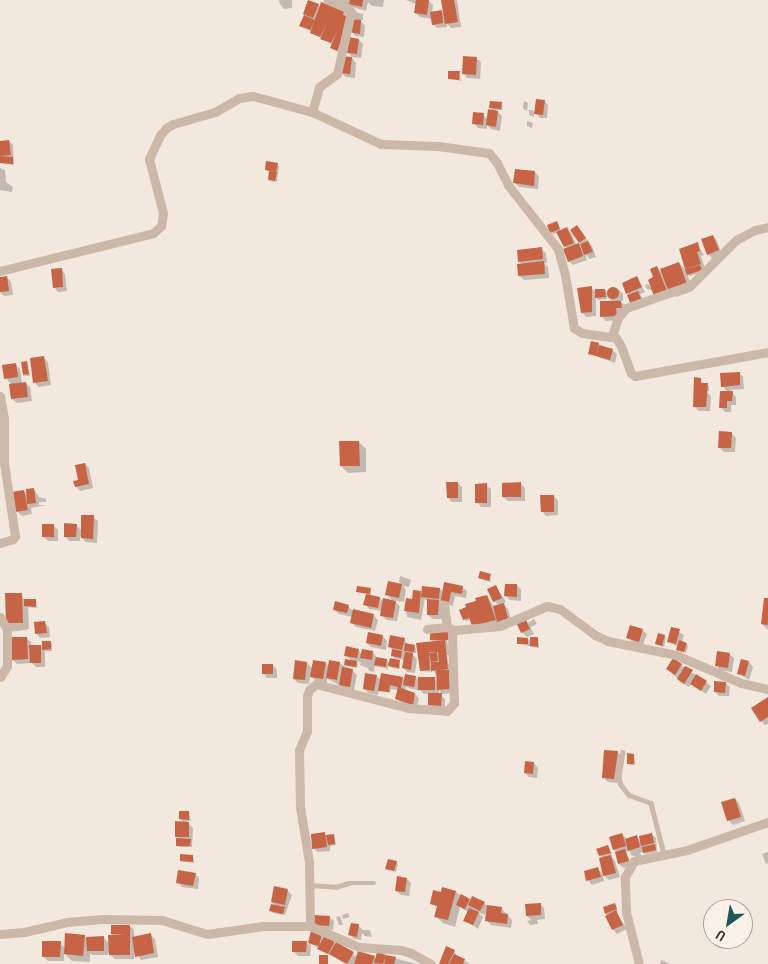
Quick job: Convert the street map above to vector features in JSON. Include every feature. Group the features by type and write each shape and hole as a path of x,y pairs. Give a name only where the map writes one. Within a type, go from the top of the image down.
{"street":[{"path":"312,112 319,87 337,74 351,12 347,8 328,0"},
{"path":"0,271 152,234 161,226 163,213 149,160 166,128 215,112 239,98 253,96 312,112 381,144 438,146 489,153 497,163 512,191 558,249 564,269 574,328 582,333 600,337 612,336 618,340 631,373 638,377 768,352"},
{"path":"612,336 618,318 626,308 691,284 736,240 755,230 768,227"},
{"path":"0,396 4,419 4,463 15,536 13,539 0,543"},
{"path":"310,926 309,862 300,807 300,750 307,730 309,690 316,684 408,708 449,710 454,703 452,635 444,605"},
{"path":"426,629 500,626 541,607 554,606 595,635 608,641 676,655 741,683 768,689"},
{"path":"0,617 7,629 7,666 0,677"},
{"path":"639,964 626,912 625,877 634,862 687,850 768,822"},
{"path":"0,934 24,932 67,922 102,919 169,921 207,934 263,926 310,926 359,947 401,950 416,955 431,964"}],"lane":[{"path":"7,629 25,627"},
{"path":"623,752 619,778 621,785 630,795 651,803 664,854"},
{"path":"310,885 336,887 348,883 374,883"}],"building":[{"path":"308,0 319,4 313,18 303,14"},
{"path":"350,0 363,0 362,7 349,4"},
{"path":"416,0 429,0 427,15 414,13"},
{"path":"441,0 454,0 458,22 445,24"},
{"path":"321,2 344,11 343,15 348,17 337,51 330,48 337,31 331,43 320,39 327,23 320,37 310,33"},
{"path":"442,10 443,23 432,25 430,12"},
{"path":"304,15 315,20 310,30 299,26"},
{"path":"352,19 361,20 360,34 350,32"},
{"path":"349,37 359,39 357,54 347,53"},
{"path":"342,56 352,57 350,74 340,73"},
{"path":"463,56 477,57 476,75 462,74"},
{"path":"448,71 460,71 459,80 448,79"},
{"path":"536,99 545,100 543,115 534,114"},
{"path":"490,101 502,102 501,109 489,108"},
{"path":"488,109 498,111 496,127 486,125"},
{"path":"473,112 484,113 483,125 472,124"},
{"path":"9,140 11,155 0,156 0,141"},
{"path":"0,156 13,157 13,164 0,163"},
{"path":"266,161 278,163 276,172 265,170"},
{"path":"515,169 535,171 534,186 513,183"},
{"path":"269,171 277,172 275,181 268,180"},
{"path":"557,221 560,229 550,233 547,225"},
{"path":"577,225 586,238 579,243 570,230"},
{"path":"567,227 574,243 564,247 556,232"},
{"path":"713,235 719,250 707,255 701,239"},
{"path":"588,241 593,252 584,255 580,244"},
{"path":"698,242 700,251 697,252 701,264 685,269 679,249"},
{"path":"579,243 583,256 568,262 563,249"},
{"path":"542,247 543,259 518,262 517,250"},
{"path":"544,261 545,274 518,276 517,264"},
{"path":"679,262 687,284 668,290 660,269"},
{"path":"700,265 702,270 687,275 685,269"},
{"path":"657,266 667,291 654,296 648,280 653,277 650,269"},
{"path":"62,268 63,287 53,288 51,269"},
{"path":"7,276 9,291 0,292 0,277"},
{"path":"637,276 642,287 626,294 622,283"},
{"path":"592,286 592,312 581,313 577,288"},
{"path":"611,287 615,287 619,293 615,299 611,299 607,295 607,291"},
{"path":"595,289 605,289 606,297 595,298"},
{"path":"638,291 642,301 631,305 627,295"},
{"path":"600,301 621,301 622,308 616,308 617,316 600,317"},
{"path":"591,341 599,343 596,356 588,354"},
{"path":"599,345 613,349 610,360 596,356"},
{"path":"44,356 48,381 33,383 30,358"},
{"path":"27,361 29,374 23,375 21,362"},
{"path":"16,363 18,377 4,379 2,365"},
{"path":"740,372 740,385 721,387 720,373"},
{"path":"694,377 701,378 701,383 708,383 706,407 693,407"},
{"path":"26,382 28,397 11,399 9,384"},
{"path":"720,391 733,391 732,401 727,401 727,408 719,408"},
{"path":"719,431 732,432 731,448 718,448"},
{"path":"339,441 359,441 360,466 340,466"},
{"path":"85,463 89,484 75,487 73,481 78,480 75,465"},
{"path":"446,482 458,482 458,498 447,498"},
{"path":"521,482 521,497 502,497 502,483"},
{"path":"487,483 487,503 475,503 475,484"},
{"path":"34,488 36,503 27,504 26,489"},
{"path":"24,490 28,510 16,512 12,492"},
{"path":"540,495 554,495 554,512 541,512"},
{"path":"81,515 94,515 93,539 81,538"},
{"path":"64,523 77,524 76,537 64,537"},
{"path":"42,524 54,524 54,537 42,537"},
{"path":"480,571 491,574 489,581 478,578"},
{"path":"388,581 402,584 399,598 385,595"},
{"path":"444,582 463,586 462,594 451,592 449,602 441,600"},
{"path":"505,584 517,584 517,597 504,596"},
{"path":"496,585 502,598 493,602 487,589"},
{"path":"357,586 371,588 370,594 356,592"},
{"path":"422,586 440,588 439,599 421,597"},
{"path":"413,590 421,591 419,613 404,611 406,598 412,599"},
{"path":"5,593 22,593 23,623 6,623"},
{"path":"366,594 380,597 378,608 363,605"},
{"path":"487,595 496,620 472,626 467,611 469,618 463,620 459,610 466,607 465,604 476,601 475,598"},
{"path":"383,598 396,601 393,618 380,616"},
{"path":"764,598 768,598 768,625 761,624"},
{"path":"24,599 36,599 36,607 24,606"},
{"path":"427,599 439,600 438,615 427,615"},
{"path":"335,601 349,605 347,613 333,610"},
{"path":"504,603 508,618 497,622 493,606"},
{"path":"353,609 374,614 371,628 350,623"},
{"path":"525,618 530,629 521,633 516,622"},
{"path":"45,621 47,633 35,634 34,622"},
{"path":"630,625 643,629 639,642 626,638"},
{"path":"671,627 680,629 676,644 667,642"},
{"path":"448,630 449,640 430,640 430,631"},
{"path":"368,632 383,635 381,646 366,643"},
{"path":"658,633 665,635 662,646 655,644"},
{"path":"390,635 405,638 402,650 388,647"},
{"path":"10,637 27,637 28,659 12,660"},
{"path":"517,637 528,638 528,644 517,644"},
{"path":"530,637 538,637 538,647 530,646"},
{"path":"445,640 448,669 442,670 449,670 450,689 437,690 436,670 431,671 431,662 439,662 438,652 429,652 430,670 420,671 416,643"},
{"path":"679,640 687,643 684,652 676,650"},
{"path":"42,641 51,641 51,649 42,650"},
{"path":"405,643 415,645 414,652 404,651"},
{"path":"29,645 41,645 41,663 30,663"},
{"path":"346,646 359,649 357,658 344,656"},
{"path":"362,649 373,651 372,660 360,658"},
{"path":"392,649 402,651 401,658 391,656"},
{"path":"717,651 730,653 728,668 715,666"},
{"path":"405,652 413,653 411,670 402,668"},
{"path":"437,652 438,661 431,662 429,653"},
{"path":"376,657 387,659 386,667 374,665"},
{"path":"390,658 400,660 399,668 388,666"},
{"path":"673,658 682,664 675,675 666,669"},
{"path":"345,659 357,661 356,667 344,665"},
{"path":"741,659 749,661 745,676 737,674"},
{"path":"295,660 307,662 305,680 293,679"},
{"path":"313,660 326,662 323,679 310,677"},
{"path":"329,660 340,662 337,680 326,678"},
{"path":"262,664 273,664 273,674 262,674"},
{"path":"685,666 693,670 684,684 677,679"},
{"path":"342,667 353,669 350,687 339,685"},
{"path":"365,673 377,675 374,691 363,689"},
{"path":"381,673 403,677 401,688 415,693 413,705 395,699 398,687 390,685 389,692 378,691"},
{"path":"405,674 416,676 414,687 403,685"},
{"path":"696,674 707,681 701,691 690,684"},
{"path":"418,677 435,677 435,690 418,690"},
{"path":"714,681 726,682 725,693 714,692"},
{"path":"428,693 442,693 441,706 428,705"},
{"path":"768,697 768,717 760,722 751,708"},
{"path":"604,750 618,751 614,779 602,778"},
{"path":"627,753 634,754 634,764 627,764"},
{"path":"525,761 534,762 533,774 524,773"},
{"path":"735,798 741,817 727,821 721,802"},
{"path":"179,811 189,811 189,820 179,819"},
{"path":"175,821 189,822 189,837 175,837"},
{"path":"325,832 327,847 312,849 311,834"},
{"path":"622,833 626,846 613,850 609,837"},
{"path":"652,833 654,843 641,846 639,836"},
{"path":"334,834 335,844 328,845 326,835"},
{"path":"637,835 640,847 628,851 625,839"},
{"path":"176,838 191,839 190,846 176,846"},
{"path":"655,844 656,850 643,853 642,847"},
{"path":"608,845 611,853 599,856 596,849"},
{"path":"625,849 629,861 618,864 615,852"},
{"path":"180,854 193,855 193,862 180,861"},
{"path":"611,855 616,873 603,876 599,858"},
{"path":"388,859 397,861 394,871 385,869"},
{"path":"598,867 601,877 586,881 584,871"},
{"path":"178,870 196,873 193,886 176,883"},
{"path":"397,876 407,878 405,892 395,891"},
{"path":"274,886 288,889 285,905 271,902"},
{"path":"442,887 456,891 448,920 434,917 437,906 430,904 433,890 441,892"},
{"path":"461,894 470,899 465,909 456,905"},
{"path":"472,896 485,902 480,911 468,905"},
{"path":"541,903 541,915 526,916 525,904"},
{"path":"615,903 617,909 605,914 603,907"},
{"path":"271,904 285,907 283,914 269,911"},
{"path":"487,905 502,907 501,913 508,914 507,924 485,921"},
{"path":"469,908 479,912 473,925 463,921"},
{"path":"616,910 623,925 612,930 605,916"},
{"path":"314,915 330,916 329,926 314,925"},
{"path":"351,923 359,924 357,937 348,935"},
{"path":"111,925 130,925 130,955 109,955 108,935 126,935 111,934"},
{"path":"311,931 322,933 319,946 308,943"},
{"path":"65,933 85,935 83,956 64,954"},
{"path":"151,933 154,953 135,957 132,937"},
{"path":"325,935 335,941 328,954 317,949"},
{"path":"104,936 104,951 87,951 86,937"},
{"path":"42,941 61,941 60,957 42,957"},
{"path":"292,941 307,941 306,952 292,952"},
{"path":"336,942 354,952 347,964 329,954"},
{"path":"446,946 455,950 448,964 439,964"},
{"path":"358,951 375,956 372,964 354,964"},
{"path":"377,952 386,955 383,964 374,963"},
{"path":"454,954 465,959 463,964 449,964"},
{"path":"319,955 328,955 328,964 319,964"},
{"path":"386,955 396,957 394,964 384,964"}]}
